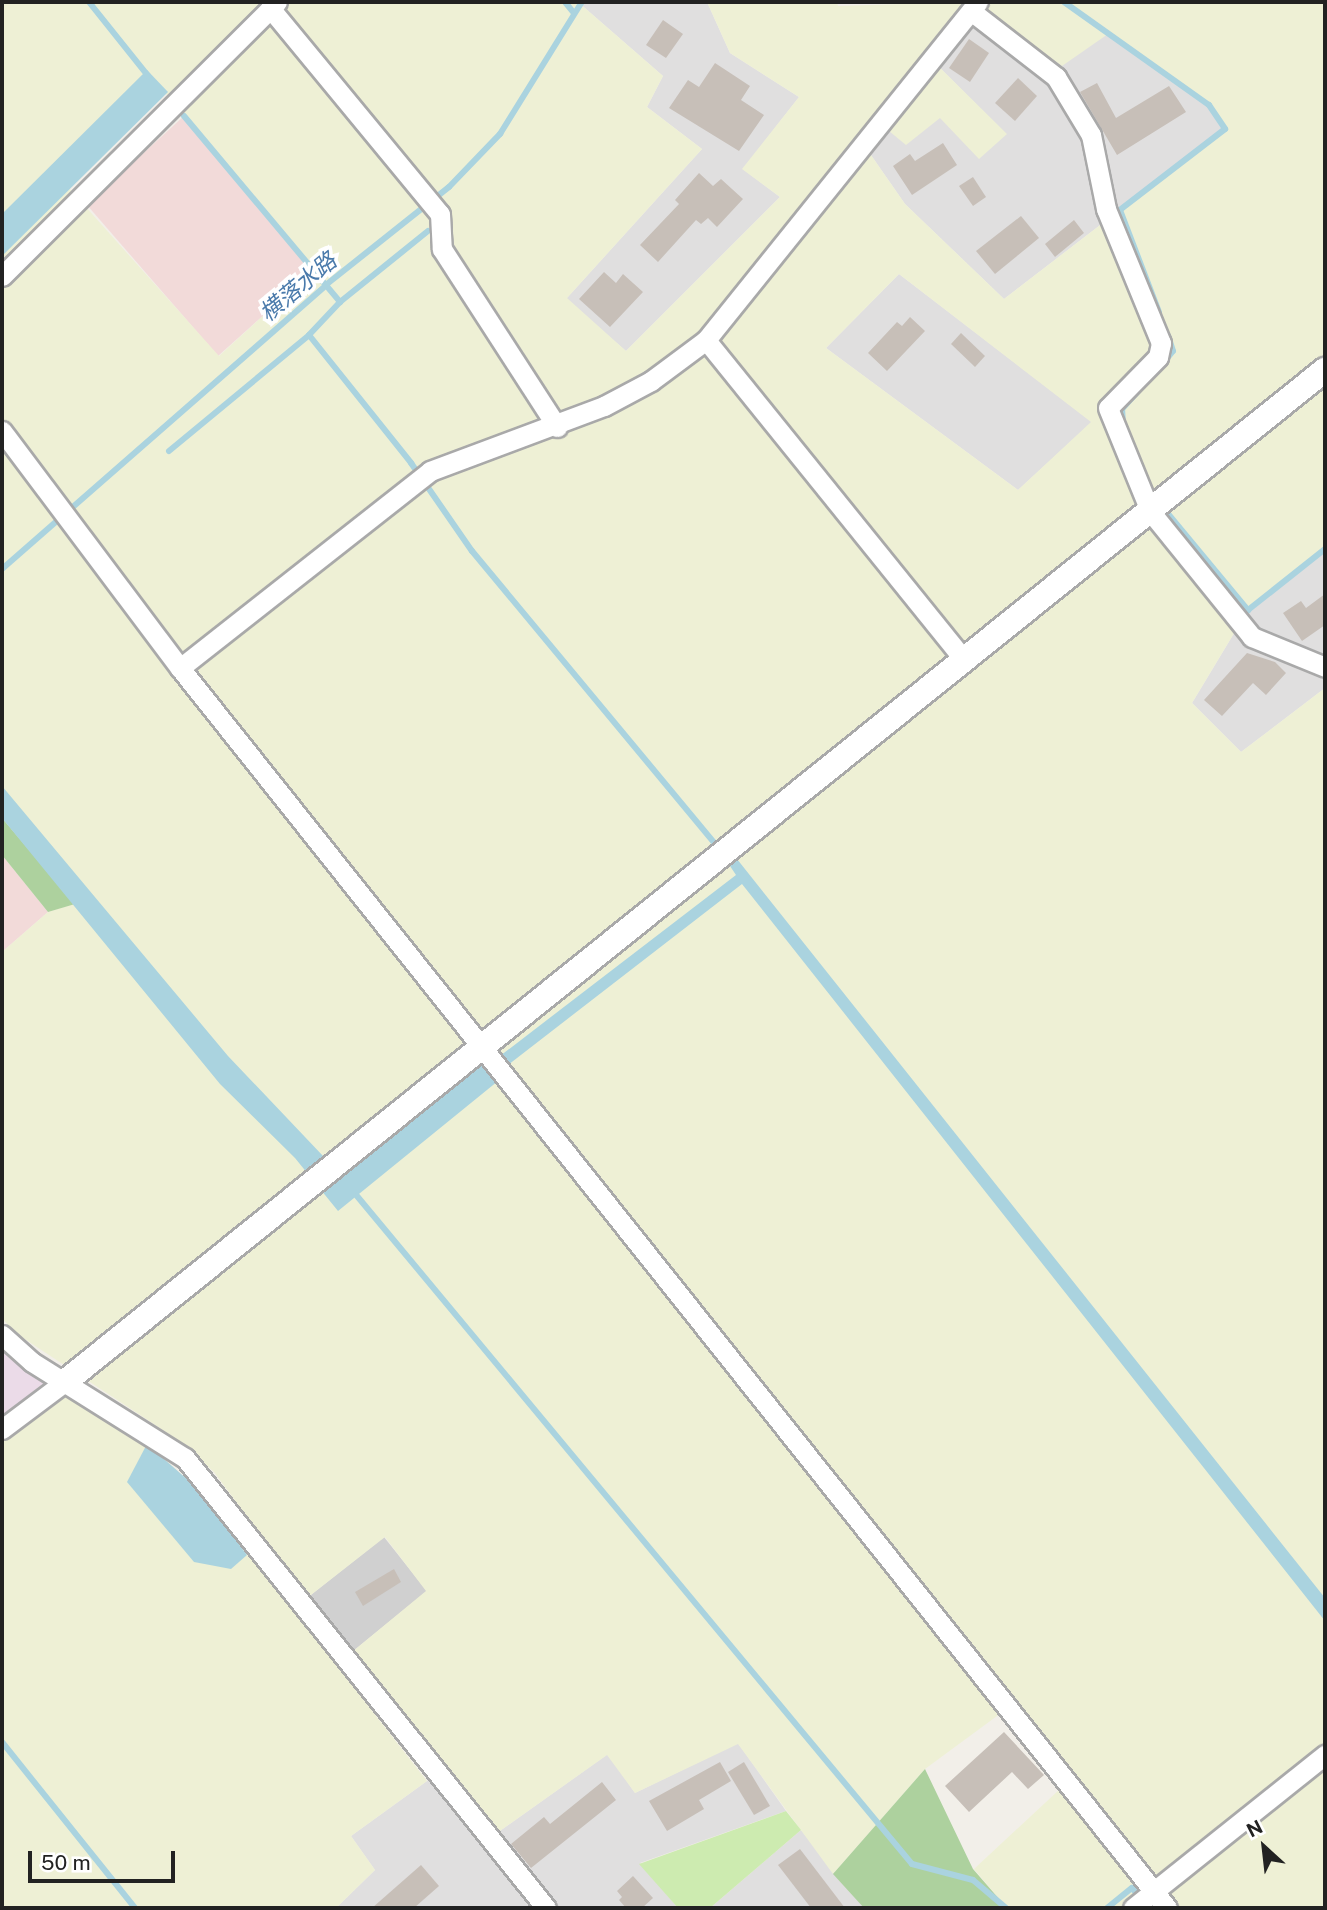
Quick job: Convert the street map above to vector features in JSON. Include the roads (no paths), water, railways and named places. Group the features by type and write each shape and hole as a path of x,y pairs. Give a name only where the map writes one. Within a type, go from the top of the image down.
{"street":[{"path":"2,276 274,5 440,214 442,249 557,427"},
{"path":"180,668 430,471 557,427 651,382 706,340 975,6 1056,77 1091,135 1106,209 1161,343 1158,357 1108,408 1150,511 1252,637 1325,667"},
{"path":"706,340 962,657"},
{"path":"2,1429 66,1381 962,657 1325,370"},
{"path":"2,430 73,530 180,668 510,1079 1167,1908"},
{"path":"2,1335 32,1362 166,1445 209,1483 546,1908"},
{"path":"1134,1907 1325,1755"}],"water":[{"path":"147,70 168,92 2,256 2,214"},
{"path":"2,786 228,1056 342,1176 483,1062 487,1066 736,875 730,866 737,859 1325,1598 1325,1621 742,884 495,1075 498,1081 338,1211 295,1158 220,1084 2,818"},
{"path":"147,1444 197,1488 247,1555 231,1569 194,1562 127,1482"}],"waterway":[{"path":"89,2 148,76"},
{"path":"565,2 574,13"},
{"name":"横落水路","path":"2,569 327,284 449,187 500,134 582,2"},
{"path":"1064,2 1209,105 1225,129 1120,210 1159,312"},
{"path":"184,116 340,302 309,335 411,463 472,551 714,842"},
{"path":"340,302 428,231"},
{"path":"169,451 309,335"},
{"path":"1164,362 1173,351 1168,336"},
{"path":"1123,423 1122,409 1138,391"},
{"path":"1169,515 1248,610 1325,549"},
{"path":"357,1196 912,1864 973,1880 1006,1908"},
{"path":"2,1742 135,1908"},
{"path":"1107,1908 1132,1888 1149,1908"}]}
